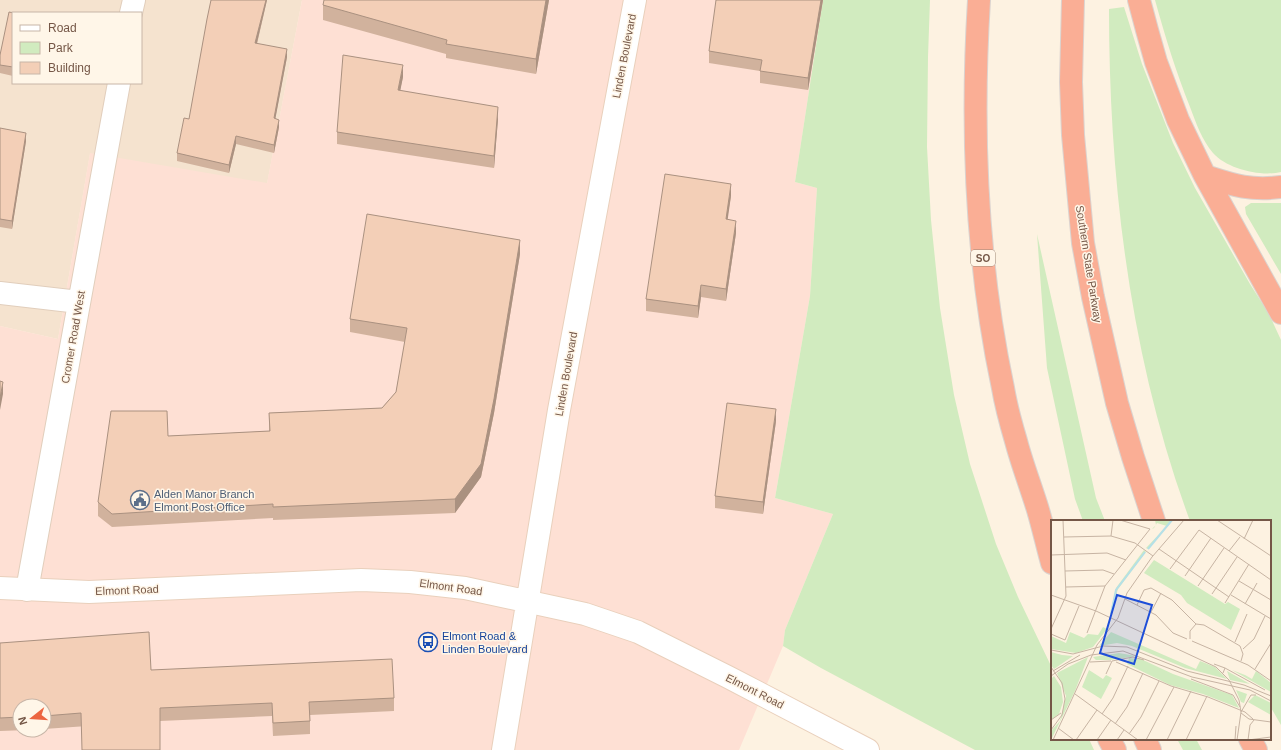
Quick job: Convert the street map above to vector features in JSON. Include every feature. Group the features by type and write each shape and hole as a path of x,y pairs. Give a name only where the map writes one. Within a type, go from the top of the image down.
{"highway":[{"name":"SO","path":"979,0 975,120 977,184 986,290 1003,389 1016,441 1038,510"},
{"name":"Southern State Parkway","path":"1074,0 1071,82 1073,135 1077,189 1084,243 1093,297 1117,402 1154,520"},
{"path":"1140,0 1149,37 1167,92 1185,134 1205,176 1281,313"},
{"path":"1205,176 1248,188 1281,187"},
{"path":"1038,510 1051,539"},
{"path":"1038,510 1051,558"},
{"path":"1110,740 1115,750"},
{"path":"1145,740 1150,750"},
{"path":"1251,740 1256,750"}],"main road":[{"path":"131,12 134,0"},
{"name":"Linden Boulevard","path":"503,750 559,410 635,0"},
{"name":"Cromer Road West","path":"27,590 119,84"},
{"path":"0,293 79,302"},
{"name":"Elmont Road","path":"0,588 89,592 384,580 465,588 585,614 638,632 868,750"}],"shaded area":[{"path":"0,0 302,0 267,184 90,154 58,339 0,326"},
{"path":"302,0 823,0 795,182 817,188 810,296 775,498 833,514 785,630 783,646 739,750 0,750 0,326 58,339 90,153 267,183"}],"green space":[{"path":"823,0 930,0 927,147 931,220 940,308 954,395 970,464 996,544 1018,597 1051,666 1051,740 1089,740 1094,750 975,750 821,668 783,646 785,630 833,514 775,498 810,296 817,188 795,182"},
{"path":"1155,0 1281,0 1281,172 1254,172 1235,167 1219,159 1209,148 1202,137 1180,81"},
{"path":"1124,7 1142,64 1173,143 1195,188 1269,314 1281,340 1281,725 1271,708 1271,520 1190,520 1169,460 1152,397 1138,333 1127,269 1119,204 1113,139 1109,9"},
{"path":"1251,203 1281,203 1281,274 1246,214 1245,207"},
{"path":"1037,234 1096,498 1105,520 1083,520 1075,499 1047,368"},
{"path":"1178,740 1197,740 1202,750 1183,750"}],"building":[{"path":"211,0 266,0 255,43 287,49 274,118 279,120 274,145 236,136 229,165 177,153 184,118 189,119"},
{"path":"324,0 546,0 536,59 446,44 447,40 323,5"},
{"path":"716,0 821,0 808,78 760,71 762,60 709,51"},
{"path":"9,12 12,13 12,67 0,65 0,55"},
{"path":"343,55 403,65 398,90 498,107 494,156 337,132"},
{"path":"0,128 26,133 12,221 0,219"},
{"path":"665,174 731,184 726,219 736,221 726,289 701,285 698,306 646,299"},
{"path":"367,214 520,240 494,399 481,464 455,499 273,507 273,504 112,514 98,502 111,411 167,411 168,436 270,431 269,413 382,408 396,392 407,328 350,319"},
{"path":"0,381 3,382 0,398"},
{"path":"727,403 776,409 763,502 715,496"},
{"path":"149,632 151,670 392,659 394,698 309,702 310,721 273,723 272,703 160,708 160,750 82,750 81,713 52,715 52,698 12,698 12,717 0,718 0,643"}],"place":[{"name":"Alden Manor Branch Elmont Post Office","path":"140,500"},
{"name":"Elmont Road & Linden Boulevard","path":"428,642"}]}
